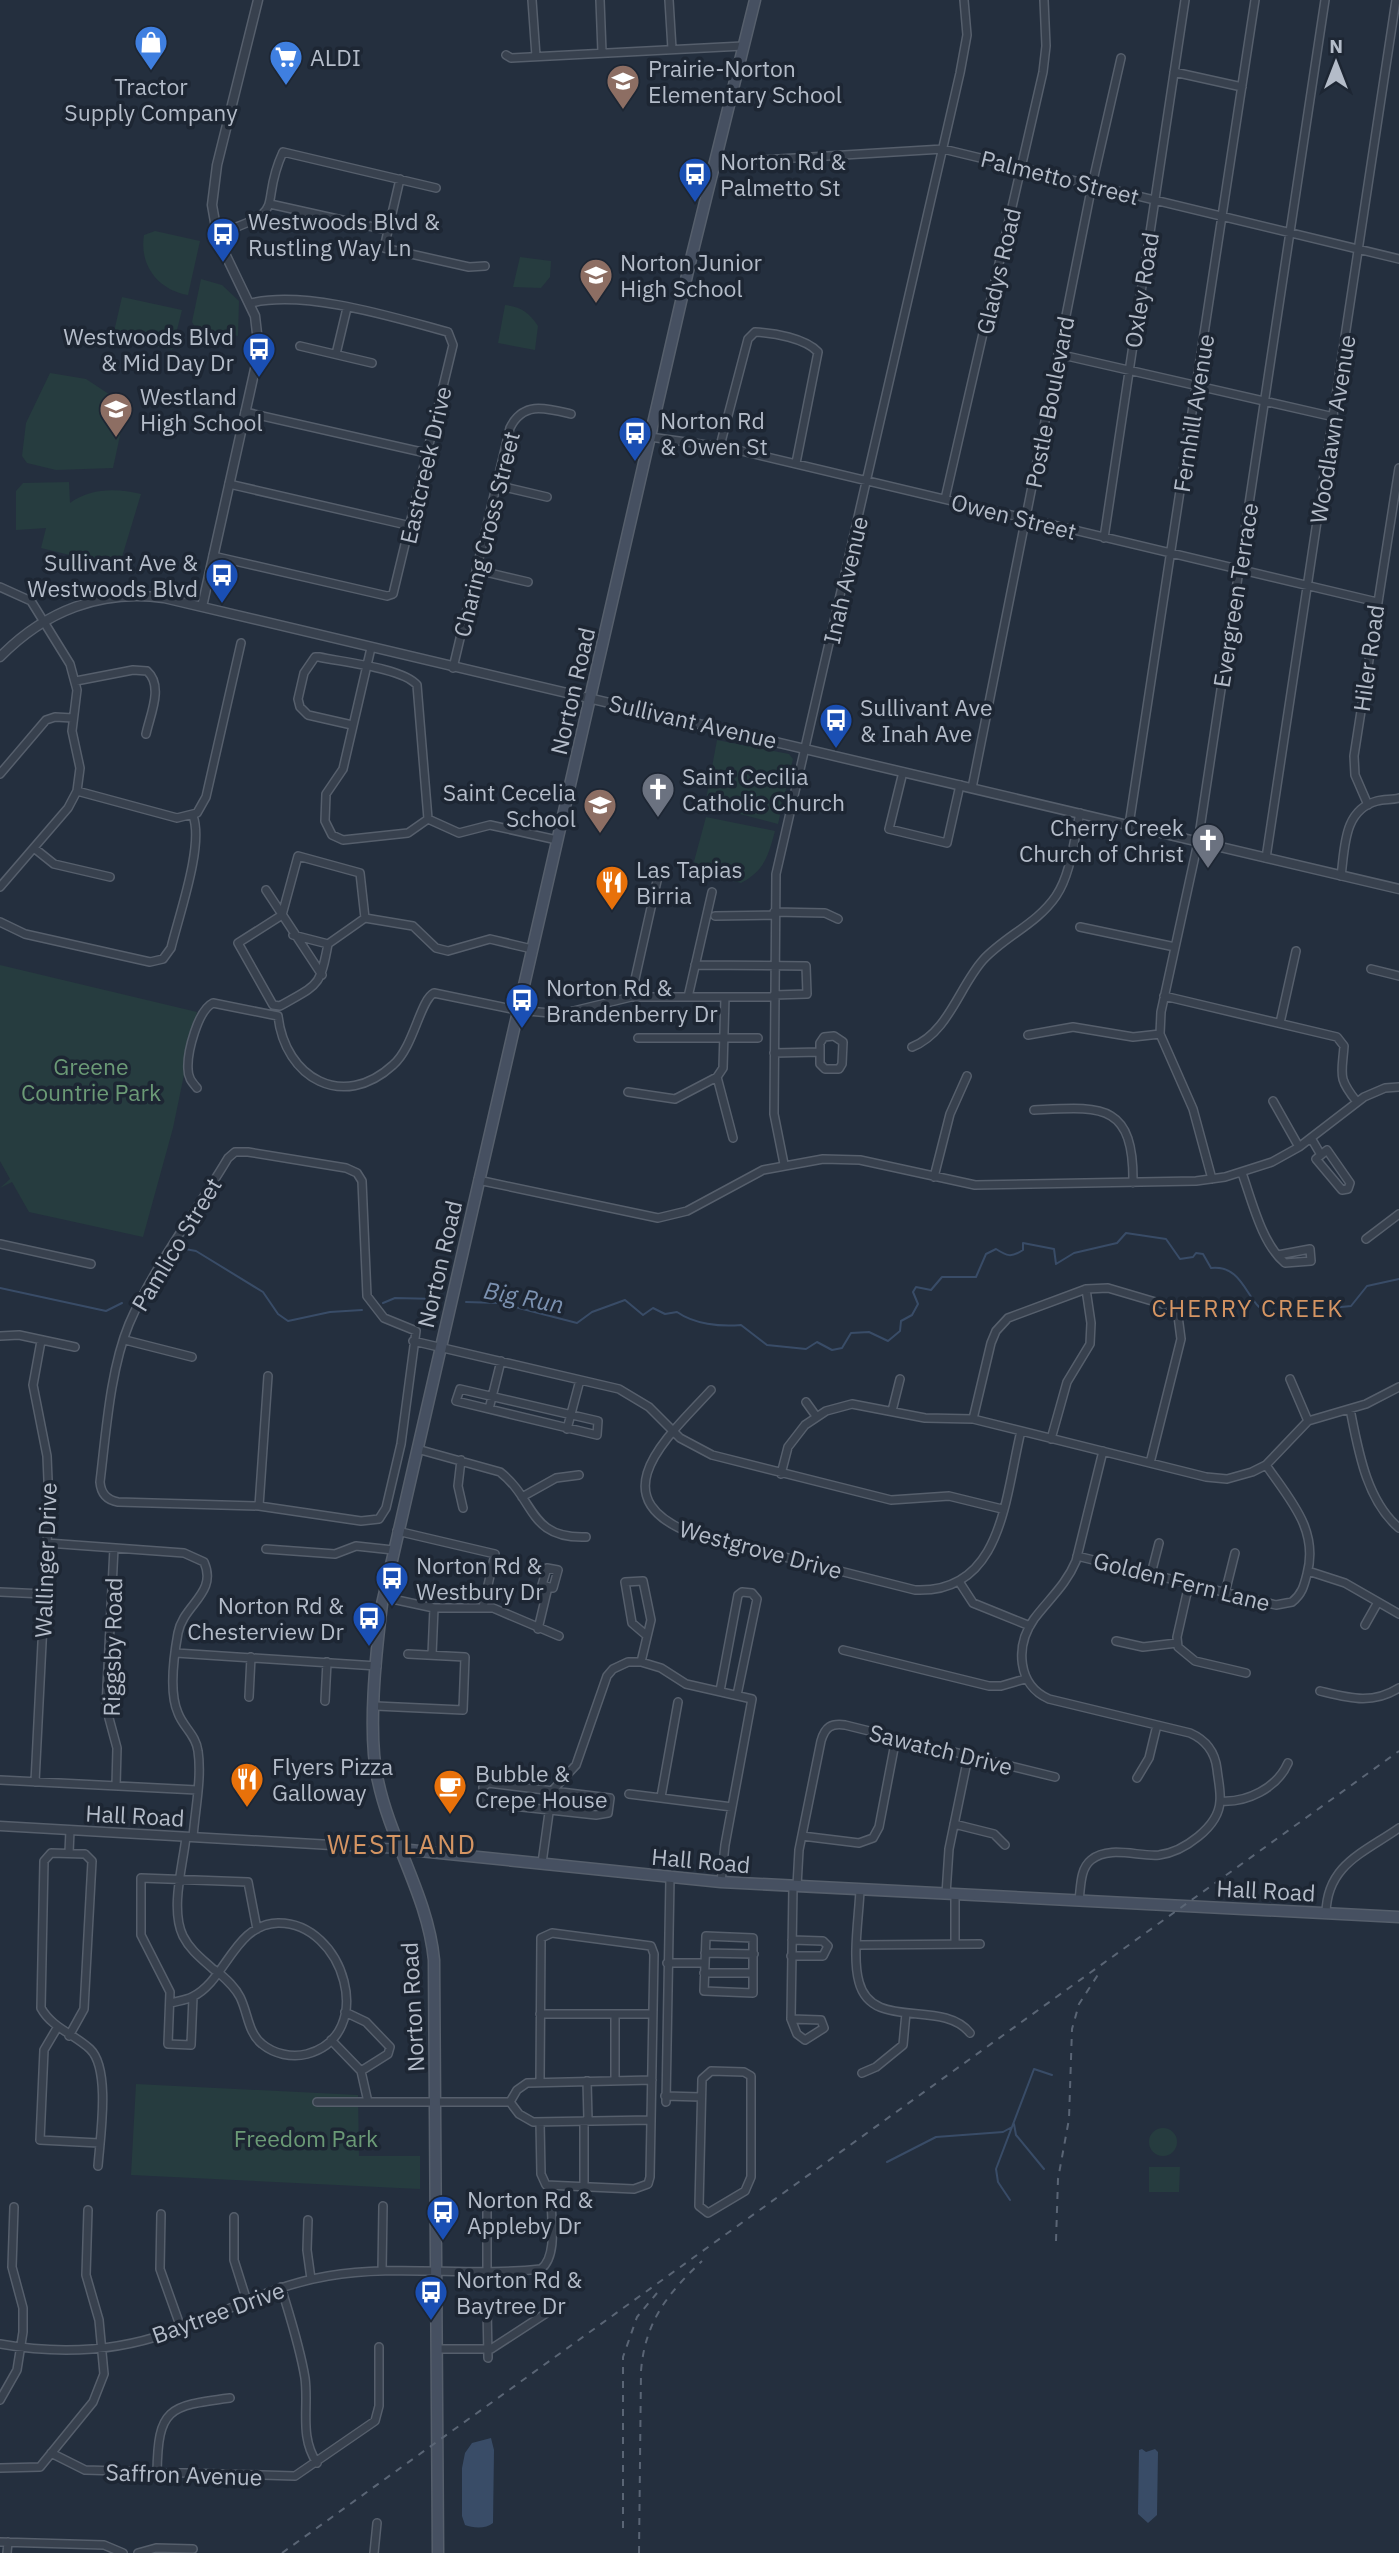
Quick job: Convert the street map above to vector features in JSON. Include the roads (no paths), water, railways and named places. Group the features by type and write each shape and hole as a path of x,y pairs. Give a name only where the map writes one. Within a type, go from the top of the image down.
{"main road":[{"name":"Norton Road","path":"438,2553 433,1953 424,1915 377,1779 377,1667 383,1597 650,437 755,0"},
{"name":"Hall Road","path":"400,1849 721,1882 1399,1917"}],"street":[{"path":"202,607 259,351 258,331 251,303 227,261 216,234 212,205 213,185 258,0"},
{"path":"532,0 536,56"},
{"path":"600,0 602,52"},
{"path":"669,0 672,49"},
{"name":"Inah Avenue","path":"784,1164 774,1114 774,914 778,864 964,56 967,31 964,0"},
{"name":"Gladys Road","path":"945,499 1043,72 1046,46 1044,0"},
{"name":"Oxley Road","path":"1104,538 1185,0"},
{"name":"Fernhill Avenue","path":"1129,825 1255,0"},
{"name":"Evergreen Terrace","path":"1212,1179 1193,1109 1160,1034 1164,996 1198,842 1325,0"},
{"name":"Woodlawn Avenue","path":"1266,858 1396,0"},
{"path":"506,55 536,56 743,46"},
{"name":"Postle Boulevard","path":"972,788 1092,185 1121,58"},
{"path":"1174,72 1242,87"},
{"name":"Palmetto Street","path":"715,163 943,149 1399,259"},
{"path":"216,234 256,221 270,204 278,167 285,152 436,188"},
{"path":"400,179 384,248 469,267 485,267"},
{"path":"270,204 387,230"},
{"path":"251,303 294,298 347,308 336,354"},
{"name":"Eastcreek Drive","path":"213,556 387,596 393,594 453,345 452,335 347,308"},
{"path":"720,446 751,335 765,332 808,344 818,352 796,463"},
{"path":"300,346 372,363"},
{"path":"1058,354 1334,417"},
{"name":"Charing Cross Street","path":"453,668 510,428 518,415 532,407 571,414"},
{"path":"246,412 426,453"},
{"name":"Owen Street","path":"650,437 720,446 796,463 1377,602"},
{"name":"Hiler Road","path":"1368,805 1355,775 1354,756 1399,468"},
{"path":"229,484 411,526"},
{"path":"496,485 547,497"},
{"path":"477,570 528,582"},
{"path":"0,587 27,597 70,664 76,681 73,739 79,768 76,791 68,808 0,887"},
{"name":"Sullivant Avenue","path":"0,656 43,620 72,607 110,597 151,596 453,668 591,697 1399,889"},
{"path":"76,791 177,818 192,816 206,797 241,643"},
{"path":"371,648 343,769 332,782 323,812 332,835 338,839 408,833 428,819"},
{"path":"352,725 303,711 298,704 304,673 311,660 319,657 400,674 417,685 428,819"},
{"path":"76,681 133,670 147,671 154,678 156,687 146,734"},
{"path":"0,774 46,720 55,717 73,718"},
{"path":"903,772 889,829 947,843 960,785"},
{"path":"1341,876 1349,825 1358,811 1368,805 1399,798"},
{"path":"912,1047 927,1039 984,960 1036,919 1057,895 1080,813"},
{"path":"0,922 25,934 113,954 150,962 163,959 171,948 194,851 197,833 192,816"},
{"path":"428,819 459,833 490,825 557,840"},
{"path":"34,848 54,864 110,877"},
{"path":"365,918 360,873 298,856 282,915 241,938 238,943 271,1003 280,1006 317,985 322,975 328,944 365,918 413,926 424,933 436,948 448,951 490,939 532,949"},
{"path":"631,997 657,881"},
{"path":"266,890 293,935 322,975"},
{"path":"688,997 712,892"},
{"path":"715,916 825,913 838,919"},
{"path":"1080,927 1175,947"},
{"path":"293,935 328,944"},
{"path":"1280,1023 1296,951"},
{"path":"197,1088 190,1079 187,1068 200,1016 213,1003 278,1016 283,1045 297,1066 317,1080 347,1086 376,1078 395,1063 414,1035 423,1004 430,994 443,993 517,1010 570,1014 631,997 807,995 806,966 695,965"},
{"path":"1371,969 1399,976"},
{"path":"1164,996 1341,1040 1344,1046 1340,1076 1357,1102"},
{"path":"628,1092 675,1100 717,1077 723,1068 724,997"},
{"path":"1028,1035 1073,1027 1139,1037 1160,1034"},
{"path":"838,1036 843,1042 841,1067 825,1069 820,1064 820,1052 824,1037 838,1036"},
{"path":"638,1038 758,1038"},
{"path":"774,1053 820,1052"},
{"path":"934,1177 950,1114 967,1076"},
{"path":"717,1077 733,1138"},
{"path":"478,1180 637,1215 665,1217 687,1211 743,1179 784,1164 823,1159 860,1160 975,1185 1212,1179 1242,1173 1272,1162 1299,1147 1374,1091 1399,1087"},
{"path":"1273,1101 1299,1147"},
{"path":"1034,1110 1098,1109 1112,1115 1131,1153 1133,1182"},
{"path":"1311,1138 1321,1155"},
{"path":"1327,1150 1350,1183 1348,1189 1342,1191 1316,1159 1321,1155 1327,1150"},
{"name":"Pamlico Street","path":"259,1506 114,1501 102,1491 100,1477 110,1407 125,1340 141,1300 228,1158 235,1153 248,1152 346,1168 358,1173 363,1185 367,1296 384,1318 416,1331 413,1341"},
{"path":"1242,1173 1269,1241 1278,1255"},
{"path":"1366,1240 1399,1214"},
{"path":"0,1244 91,1264"},
{"path":"973,1419 992,1343 1003,1321 1086,1289 1108,1289 1157,1300 1169,1306 1178,1316 1181,1339 1150,1463"},
{"path":"1051,1438 1066,1382 1090,1344 1091,1323 1086,1289"},
{"path":"0,1336 11,1334 75,1346"},
{"name":"Wallinger Drive","path":"35,1782 47,1543 47,1456 33,1385 41,1340"},
{"path":"125,1340 192,1357"},
{"path":"268,1376 259,1506 361,1521 379,1519 386,1508 402,1435 413,1341 627,1392 649,1407 673,1432 695,1448 712,1455 891,1500 949,1496 1002,1509"},
{"path":"489,1409 501,1361"},
{"path":"892,1411 900,1379"},
{"path":"1290,1379 1308,1421"},
{"path":"567,1429 580,1380"},
{"path":"780,1474 795,1435 816,1416 852,1404 925,1418 973,1419 1206,1477 1227,1479 1266,1465 1308,1421 1350,1409 1399,1387"},
{"path":"460,1389 598,1421 597,1435 489,1409 456,1401 457,1392 460,1389"},
{"name":"Westgrove Drive","path":"711,1390 656,1453 647,1475 650,1503 668,1524 693,1534 915,1590 938,1589 960,1583"},
{"path":"806,1402 816,1416"},
{"path":"1350,1409 1367,1478 1381,1506 1399,1528"},
{"path":"1021,1431 988,1554 960,1583 973,1604 1030,1626"},
{"path":"416,1449 500,1472 522,1497 535,1520 547,1529 565,1536 586,1537"},
{"path":"1079,1900 1082,1875 1090,1860 1105,1853 1169,1852 1187,1844 1211,1825 1220,1801 1216,1764 1208,1744 1195,1735 1049,1699 1035,1691 1025,1679 1021,1661 1030,1626 1068,1578 1077,1556 1103,1451"},
{"path":"461,1460 458,1486 463,1508"},
{"path":"1266,1465 1305,1523 1311,1552 1308,1571 1345,1583 1399,1614"},
{"path":"522,1497 556,1478 579,1475"},
{"path":"397,1531 495,1554 483,1607"},
{"path":"47,1543 184,1553 204,1562 208,1571 206,1590 179,1626 176,1653 175,1705 196,1742 199,1760 197,1790 182,1880 179,1913 183,1936 191,1948 217,1972 235,1989 253,2034 267,2048 292,2056 321,2048 331,2040 345,2012 346,1993 341,1970 332,1952 319,1939 300,1927 286,1924 257,1928 248,1934 217,1972 193,1997 171,2003"},
{"path":"1151,1574 1159,1543"},
{"path":"266,1549 335,1554 356,1546 393,1550"},
{"name":"Riggsby Road","path":"114,1548 106,1707 117,1748 116,1786"},
{"path":"1226,1593 1235,1553"},
{"name":"Golden Fern Lane","path":"1077,1556 1284,1605 1292,1602 1302,1591 1308,1571"},
{"path":"641,1662 652,1620 643,1581 625,1582 632,1623 646,1635"},
{"path":"1189,1584 1177,1643 1182,1652 1195,1661 1246,1673"},
{"path":"538,1629 548,1587"},
{"path":"0,1592 44,1594"},
{"path":"720,1692 738,1595 742,1592 752,1593 757,1599 737,1695"},
{"path":"383,1597 434,1608 483,1607 505,1611 538,1629 559,1636"},
{"path":"1364,1625 1378,1602"},
{"path":"432,1655 434,1608"},
{"path":"1116,1641 1143,1647 1177,1643"},
{"path":"843,1650 989,1686 1001,1686 1025,1679"},
{"path":"176,1653 377,1667"},
{"path":"376,1706 463,1710 465,1657 408,1654"},
{"path":"249,1697 251,1657"},
{"path":"325,1701 327,1662"},
{"path":"542,1863 551,1791 576,1765 609,1672 622,1663 641,1662 661,1668 686,1684 752,1699 721,1882"},
{"path":"1320,1692 1363,1700 1387,1695 1399,1688"},
{"path":"661,1797 678,1702"},
{"name":"Sawatch Drive","path":"802,1836 821,1741 828,1727 845,1725 1055,1777"},
{"path":"1137,1778 1149,1758 1157,1725"},
{"path":"791,2019 821,2020 824,2028 805,2040 797,2034 791,2019 795,1886 802,1836 859,1843 873,1838 879,1827 896,1738"},
{"path":"955,1944 950,1894 954,1824 968,1757"},
{"path":"1220,1801 1234,1802 1253,1796 1277,1779 1287,1763"},
{"path":"0,1780 197,1790"},
{"path":"488,1783 551,1791 610,1798 608,1813 602,1815 484,1803 484,1787 488,1783"},
{"path":"629,1794 732,1807"},
{"path":"954,1824 994,1834 1005,1845"},
{"name":"Hall Road","path":"0,1826 400,1849"},
{"path":"1326,1913 1327,1889 1335,1875 1399,1828"},
{"path":"69,1853 70,1830"},
{"path":"69,2036 84,2009 93,1867 88,1855 51,1853 44,1861 41,2008 55,2021 57,2028 69,2036 90,2049 96,2058 103,2085 98,2166"},
{"path":"193,1997 191,2045 168,2044 171,2003 169,1985 147,1950 139,1926 141,1878 248,1882 257,1928"},
{"path":"670,1878 666,2099 701,2097"},
{"path":"860,1890 859,1982 864,1994 882,2009 953,2019 970,2033"},
{"path":"540,2082 539,1941 548,1933 651,1946 654,1954 648,2183 634,2189 552,2187 542,2180 540,2122"},
{"path":"708,1935 752,1936 754,1954 751,1993 705,1992 705,1953 708,1935"},
{"path":"791,1956 822,1956 828,1947 823,1941 792,1940"},
{"path":"858,1945 980,1944"},
{"path":"705,1953 754,1954"},
{"path":"667,1962 705,1963"},
{"path":"704,1973 753,1973"},
{"path":"345,2012 366,2022 390,2047 388,2054 361,2071"},
{"path":"862,2073 876,2067 903,2045 906,2012"},
{"path":"540,2014 653,2014"},
{"path":"615,2014 615,2081"},
{"path":"57,2028 44,2050 40,2140 99,2143"},
{"path":"331,2040 361,2071 368,2102"},
{"path":"706,2072 744,2072 751,2076 749,2184 745,2191 708,2213 699,2206 701,2097 702,2079 706,2072"},
{"path":"510,2102 523,2085 540,2082 652,2080"},
{"path":"584,2187 587,2081"},
{"path":"317,2102 510,2102 525,2118 540,2122 651,2120"},
{"name":"Baytree Drive","path":"0,2344 47,2350 102,2348 181,2328 246,2298 312,2279 382,2271 534,2269 547,2264 551,2249 551,2199"},
{"path":"486,2201 487,2270"},
{"path":"382,2271 383,2206"},
{"path":"0,2400 13,2382 22,2348 23,2308 12,2267 14,2207"},
{"path":"0,2468 36,2468 98,2394 104,2374 99,2320 86,2275 88,2210"},
{"path":"161,2214 160,2269 181,2328"},
{"path":"234,2217 235,2269 246,2298"},
{"path":"308,2220 307,2250 312,2279"},
{"path":"281,2287 300,2350 305,2382 307,2445 317,2463"},
{"path":"487,2306 488,2358"},
{"path":"437,2349 487,2349 499,2345 548,2312"},
{"name":"Saffron Avenue","path":"51,2453 85,2470 288,2477 301,2473 378,2416 379,2347"},
{"path":"157,2473 159,2434 168,2416 185,2405 230,2398"},
{"path":"374,2553 377,2523"},
{"path":"7,2553 4,2542 104,2545 123,2553"},
{"path":"138,2553 156,2548 193,2549"}],"water":[{"path":"491,2438 494,2450 493,2523 483,2527 468,2526 462,2516 462,2468 465,2453 472,2443"},
{"path":"1155,2449 1158,2452 1157,2515 1148,2523 1138,2514 1139,2450 1146,2452"}],"waterway":[{"name":"Big Run","path":"466,1302 499,1303 577,1323 592,1312 625,1300 643,1315 653,1308 665,1314 677,1312 708,1324 741,1325 767,1345 806,1349 817,1342 832,1350 842,1348 851,1333 869,1332 888,1341 900,1331 901,1321 912,1315 918,1304 913,1292 916,1287 931,1290 942,1277 976,1277 986,1254 996,1249 1006,1255 1012,1255 1023,1250 1023,1243 1054,1249 1056,1264 1074,1253 1117,1243 1126,1233 1166,1239 1180,1259 1193,1257 1196,1253 1203,1254 1211,1268 1233,1273 1258,1305 1274,1314 1291,1302 1310,1302 1322,1309 1351,1306 1367,1286 1399,1279"},
{"name":"Big Run","path":"185,1249 196,1251 263,1292 278,1314 288,1321 330,1312 362,1310"},
{"path":"0,1288 106,1311 122,1303"},
{"name":"Big Run","path":"383,1303 395,1298 438,1299"},
{"path":"1010,2200 998,2182 996,2169 1034,2069 1052,2075"},
{"path":"1014,2124 1016,2135 1044,2169"},
{"path":"887,2162 936,2137 1003,2132 1012,2127"}],"railway":[{"path":"282,2553 1399,1751"},
{"path":"1056,2241 1058,2179 1069,2119 1072,2029 1079,2004 1101,1970"},
{"path":"639,2553 643,2354 653,2323 668,2297 702,2261"},
{"path":"623,2528 623,2357 637,2317 657,2293"}],"place":[{"name":"Tractor Supply Company","path":"151,72"},
{"name":"ALDI","path":"286,87"},
{"name":"Prairie-Norton Elementary School","path":"623,111"},
{"name":"Norton Rd & Palmetto St","path":"695,204"},
{"name":"Westwoods Blvd & Rustling Way Ln","path":"223,264"},
{"name":"Norton Junior High School","path":"596,305"},
{"name":"Westwoods Blvd & Mid Day Dr","path":"259,379"},
{"name":"Westland High School","path":"116,439"},
{"name":"Norton Rd & Owen St","path":"635,463"},
{"name":"Sullivant Ave & Westwoods Blvd","path":"222,605"},
{"name":"Sullivant Ave & Inah Ave","path":"836,750"},
{"name":"Saint Cecilia Catholic Church","path":"658,819"},
{"name":"Saint Cecelia School","path":"600,835"},
{"name":"Cherry Creek Church of Christ","path":"1208,870"},
{"name":"Las Tapias Birria","path":"612,912"},
{"name":"Norton Rd & Brandenberry Dr","path":"522,1030"},
{"name":"Norton Rd & Westbury Dr","path":"392,1608"},
{"name":"Norton Rd & Chesterview Dr","path":"369,1648"},
{"name":"Flyers Pizza Galloway","path":"247,1809"},
{"name":"Bubble & Crepe House","path":"450,1816"},
{"name":"Norton Rd & Appleby Dr","path":"443,2242"},
{"name":"Norton Rd & Baytree Dr","path":"431,2322"}],"district":[{"name":"CHERRY CREEK","path":"1248,1308"},
{"name":"WESTLAND","path":"402,1844"}],"park label":[{"name":"Greene Countrie Park","path":"91,1079"},
{"name":"Freedom Park","path":"306,2138"}]}
